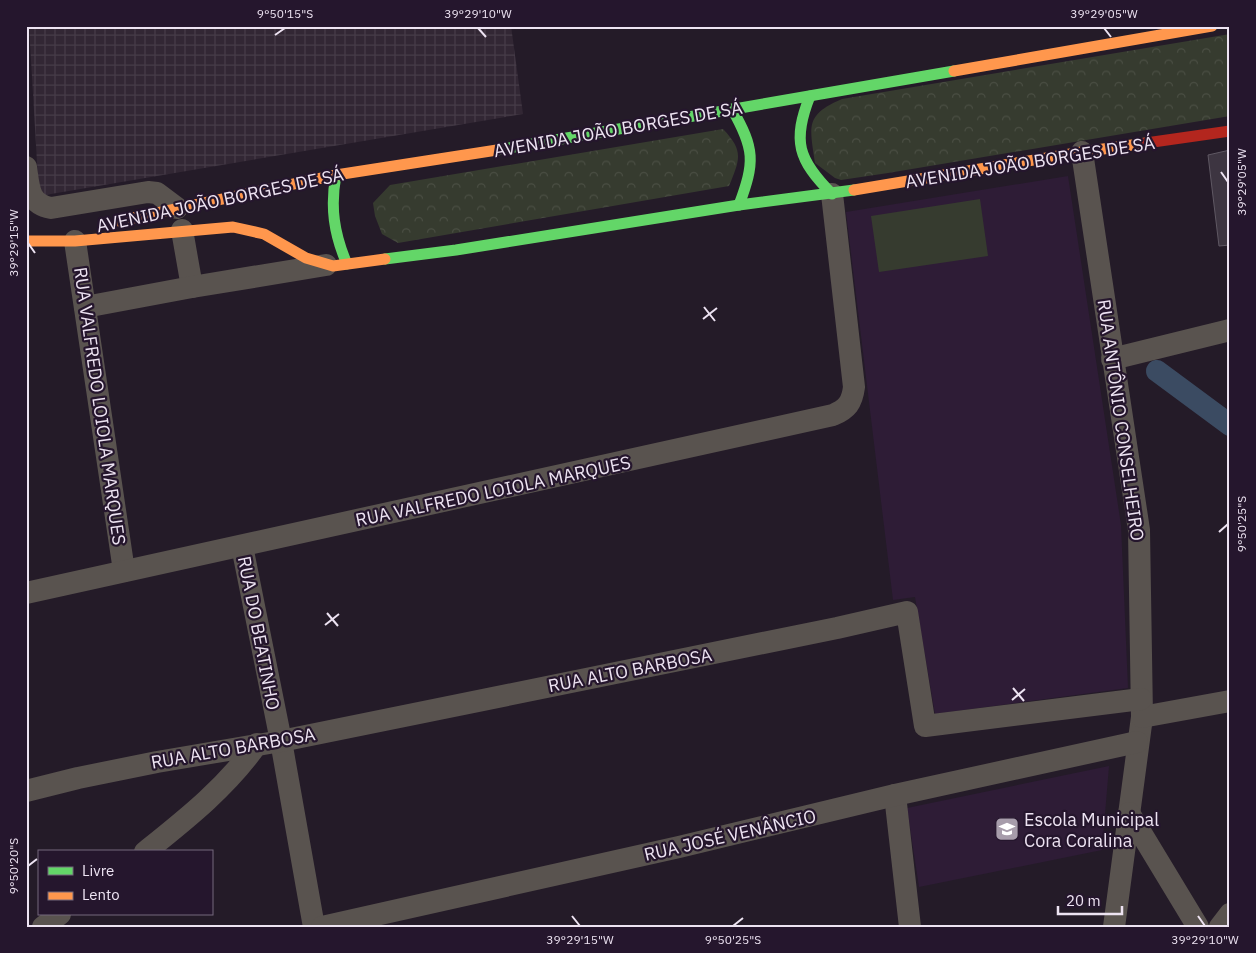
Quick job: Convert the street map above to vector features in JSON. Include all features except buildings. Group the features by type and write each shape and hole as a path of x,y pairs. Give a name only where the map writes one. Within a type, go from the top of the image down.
{"main road":[{"name":"AVENIDA JOÃO BORGES DE SÁ","path":"111,223 336,175 570,138 1212,26"},
{"path":"810,96 802,114 799,140 805,160 816,178 832,194"},
{"path":"732,109 746,132 752,153 752,166 739,205"},
{"name":"AVENIDA JOÃO BORGES DE SÁ","path":"26,241 79,235 233,227 264,234 306,258 336,265 456,250 739,205 832,194 1082,152 1230,131"},
{"path":"336,175 332,195 333,215 340,250 336,265"}],"street":[{"name":"RUA ANTÔNIO CONSELHEIRO","path":"1082,152 1139,530 1142,708 1114,927"},
{"path":"26,167 30,191 40,206 51,208 148,192 157,194 177,208"},
{"name":"RUA VALFREDO LOIOLA MARQUES","path":"26,593 833,415 844,410 853,396 854,387 832,194"},
{"name":"AVENIDA JOÃO BORGES DE SÁ","path":"182,230 192,287"},
{"name":"RUA VALFREDO LOIOLA MARQUES","path":"79,235 85,307 124,571"},
{"name":"AVENIDA JOÃO BORGES DE SÁ","path":"85,307 192,287 336,265"},
{"path":"1112,359 1230,330"},
{"name":"RUA DO BEATINHO","path":"242,546 281,741 314,927"},
{"name":"RUA ALTO BARBOSA","path":"26,791 148,763 281,741 837,628 907,612 925,726 1142,708"},
{"path":"1142,708 1230,701"},
{"name":"RUA JOSÉ VENÂNCIO","path":"322,927 669,850 896,795 1137,742"},
{"path":"147,850 218,790 241,767 257,744"},
{"path":"896,795 910,927"},
{"path":"1129,813 1198,927"},
{"path":"1220,927 1230,914"},
{"path":"43,927 57,916"}],"shaded area":[{"path":"29,26 511,26 523,114 39,196"},
{"path":"1068,176 1121,525 1128,688 935,714 915,597 893,600 846,212"},
{"name":"Escola Municipal Cora Coralina","path":"1109,766 1102,850 919,887 907,808"}],"green space":[{"path":"1230,34 1230,116 841,180 835,178 815,163 811,131 812,124 815,117 821,111 842,99"},
{"path":"723,129 734,143 738,156 736,169 729,186 398,243 382,234 375,216 373,203 390,185"},
{"path":"980,199 988,256 879,272 871,216"}],"waterway":[{"path":"1157,371 1230,425"}],"traffic: fast":[{"path":"497,150 954,71"},
{"path":"810,96 801,126 800,138 802,149 805,160 812,171 832,194"},
{"path":"732,109 745,135 750,156 748,177 739,205"},
{"path":"336,175 333,198 334,220 347,264"},
{"path":"385,259 456,250 739,205 854,190"}],"traffic: slow":[{"path":"954,71 1212,26"},
{"path":"854,190 1146,143"},
{"path":"119,221 336,175 497,150"},
{"path":"26,241 75,241 233,227 264,234 306,258 333,266 385,259"}],"traffic: jam":[{"path":"1146,143 1230,131"}],"place":[{"name":"Escola Municipal Cora Coralina","path":"1007,829"}]}
